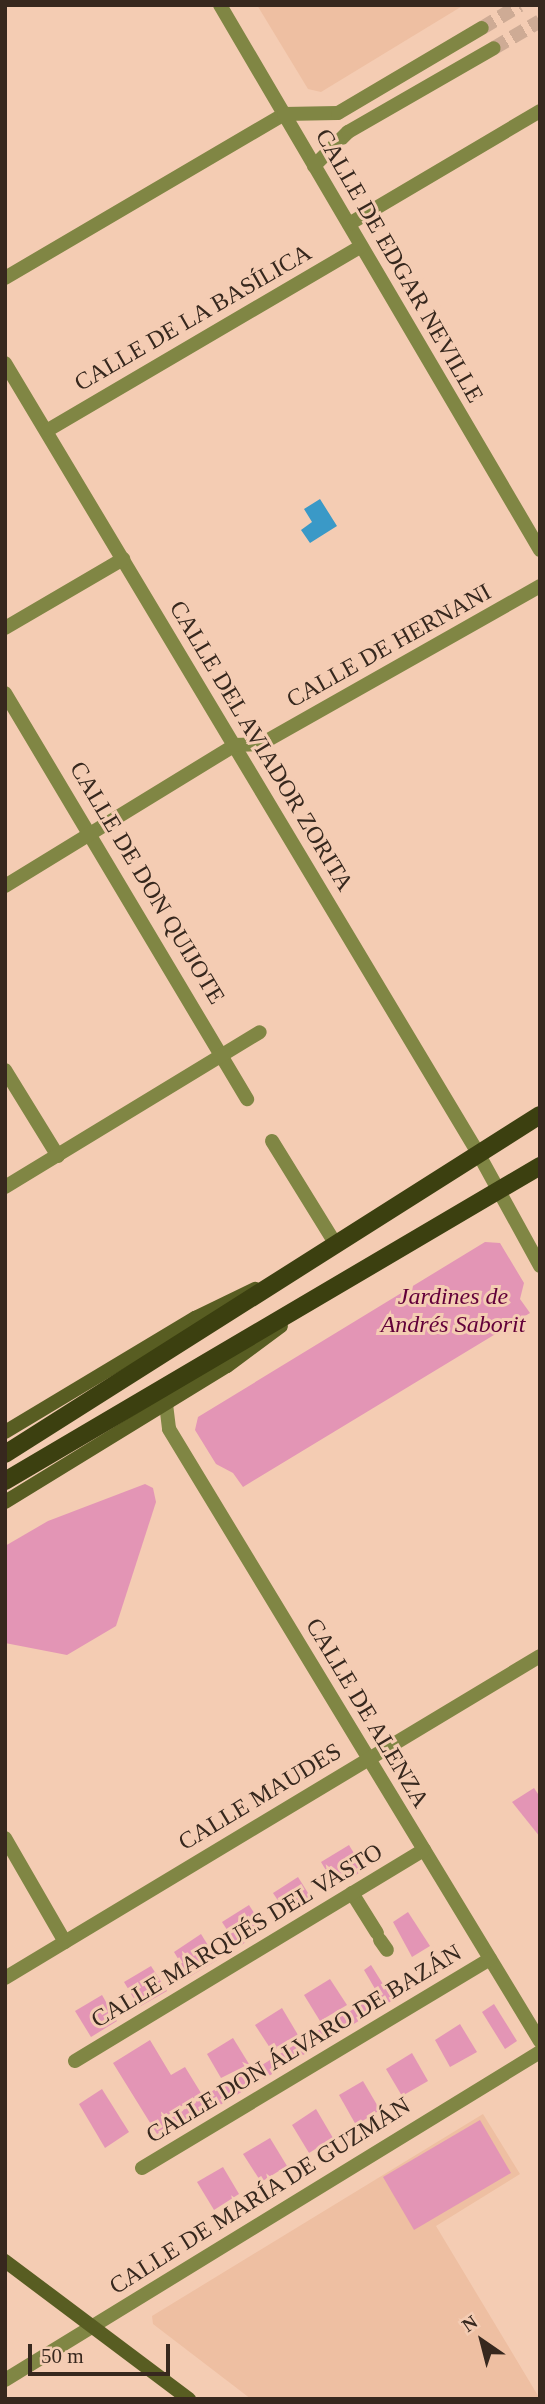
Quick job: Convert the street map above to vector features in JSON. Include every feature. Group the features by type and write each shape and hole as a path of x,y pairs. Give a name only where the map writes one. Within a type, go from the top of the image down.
{"main road":[{"path":"5,1454 540,1115"},
{"path":"5,1481 298,1313 540,1166"}],"street":[{"name":"CALLE DE EDGAR NEVILLE","path":"220,5 540,550"},
{"path":"5,278 284,114 338,113 482,28"},
{"path":"314,166 348,132 494,48"},
{"path":"349,224 540,111"},
{"name":"CALLE DE LA BASÍLICA","path":"48,430 361,246"},
{"name":"CALLE DEL AVIADOR ZORITA","path":"8,373 48,430 478,1153 500,1191 508,1214 540,1266"},
{"path":"5,628 123,559"},
{"name":"CALLE DE HERNANI","path":"5,886 235,745 261,744 540,586"},
{"name":"CALLE DE DON QUIJOTE","path":"5,693 224,1055 247,1099"},
{"path":"5,1187 260,1032"},
{"path":"5,1070 58,1156"},
{"path":"272,1141 335,1243"},
{"path":"5,1432 209,1310 279,1279"},
{"path":"5,1502 227,1366 298,1313"},
{"name":"CALLE DE ALENZA","path":"166,1404 169,1429 540,2041"},
{"name":"CALLE MAUDES","path":"5,1978 540,1656"},
{"path":"5,1838 65,1942"},
{"name":"CALLE MARQUÉS DEL VASTO","path":"75,2061 424,1850"},
{"path":"352,1894 381,1941"},
{"name":"CALLE DON ÁLVARO DE BAZÁN","path":"142,2168 490,1958"},
{"name":"CALLE DE MARÍA DE GUZMÁN","path":"5,2380 540,2052"},
{"path":"5,2262 189,2399"}],"shaded area":[{"path":"257,5 464,5 321,92 308,89"},
{"path":"483,2114 520,2174 436,2226 540,2399 251,2399 153,2324 152,2316"}],"green space":[{"name":"Jardines de Andrés Saborit","path":"485,1242 500,1243 524,1283 520,1299 530,1313 243,1487 233,1473 216,1464 195,1430 198,1417"},
{"path":"145,1484 153,1488 156,1502 116,1626 67,1655 5,1643 5,1546 48,1521"},
{"path":"534,1788 540,1797 540,1837 512,1802"},
{"path":"349,1845 364,1870 336,1887 321,1862"},
{"path":"298,1877 313,1901 288,1916 273,1893"},
{"path":"249,1905 265,1930 238,1947 222,1922"},
{"path":"408,1912 430,1946 412,1957 393,1922"},
{"path":"201,1934 217,1960 189,1977 174,1952"},
{"path":"371,1965 393,2000 264,2079 257,2068 378,1994 364,1970"},
{"path":"151,1966 167,1991 139,2007 124,1982"},
{"path":"330,1979 347,2005 320,2021 304,1995"},
{"path":"102,1995 117,2021 91,2037 75,2011"},
{"path":"494,2004 517,2041 505,2049 482,2012"},
{"path":"282,2008 298,2035 272,2051 255,2025"},
{"path":"460,2024 477,2052 450,2067 435,2040"},
{"path":"233,2038 249,2064 221,2078 207,2054"},
{"path":"150,2040 171,2075 185,2067 201,2093 162,2119 167,2128 157,2134 113,2063"},
{"path":"412,2053 428,2081 402,2096 386,2069"},
{"path":"251,2070 257,2079 248,2088 176,2132 168,2120 240,2073"},
{"path":"363,2081 380,2110 356,2125 339,2095"},
{"path":"102,2089 129,2132 105,2148 79,2104"},
{"path":"316,2109 333,2138 309,2153 292,2125"},
{"path":"480,2120 511,2173 414,2230 383,2177"},
{"path":"270,2138 287,2166 261,2182 243,2154"},
{"path":"223,2167 239,2194 214,2210 197,2182"}],"water":[{"path":"320,499 337,526 310,543 301,530 312,522 304,509"}],"tunnel":[{"path":"482,28 520,5"},
{"path":"494,48 540,21"}]}
